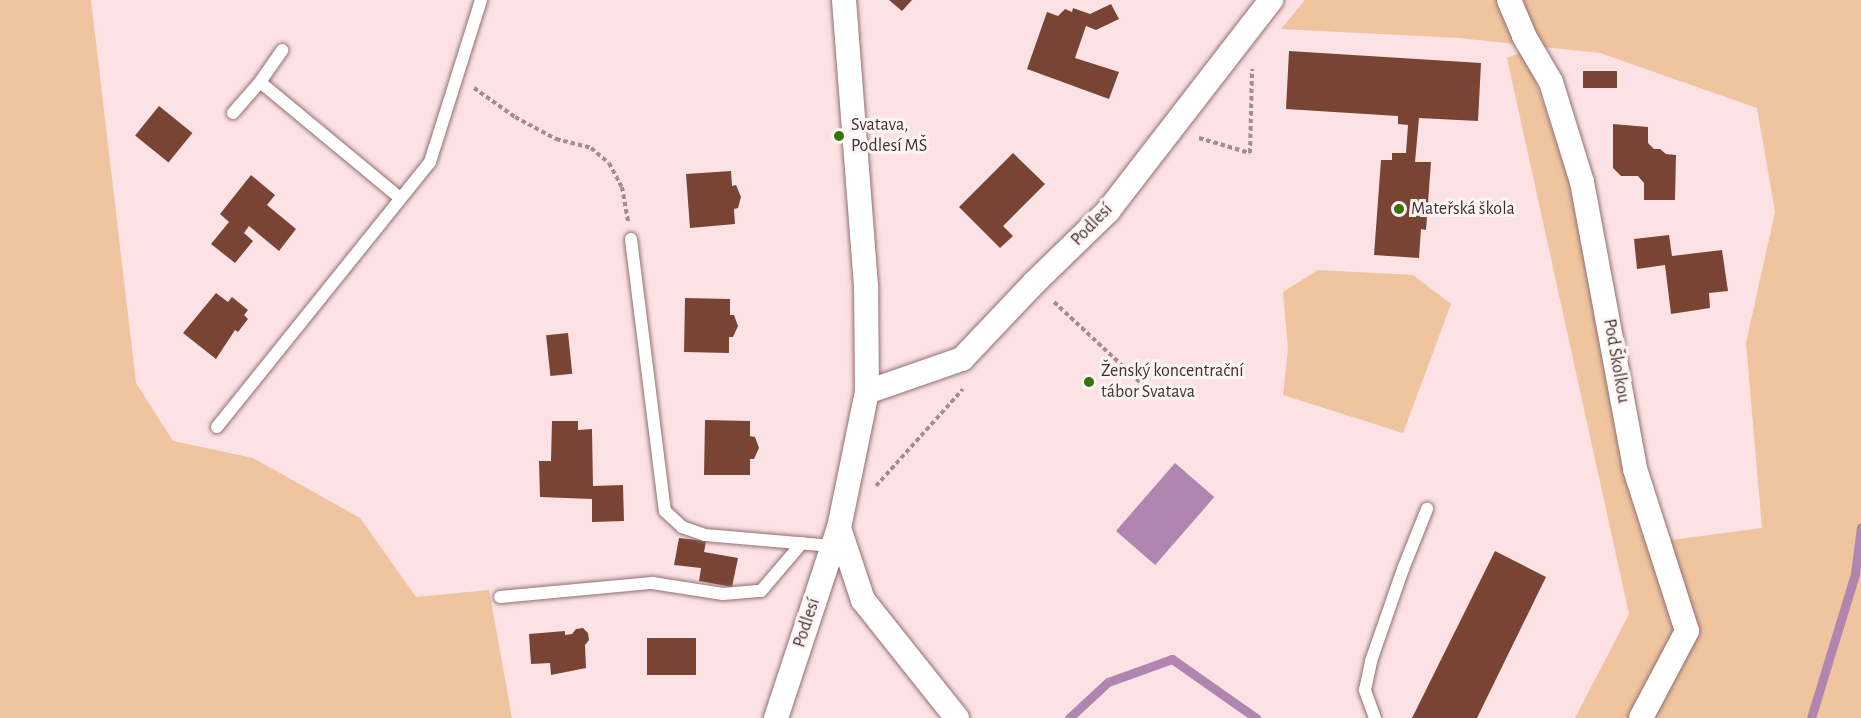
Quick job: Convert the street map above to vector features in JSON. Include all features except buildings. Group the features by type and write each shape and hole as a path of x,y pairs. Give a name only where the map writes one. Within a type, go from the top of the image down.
{"street":[{"name":"Podlesí","path":"776,718 836,537 867,392 866,286 843,0"},
{"name":"Podlesí","path":"867,392 962,359 1034,283 1108,211 1271,0"},
{"name":"Pod Školkou","path":"1509,0 1524,36 1551,82 1582,182 1635,469 1687,632 1641,718"},
{"path":"836,537 863,600 957,718"}],"lane":[{"path":"217,427 430,162 481,0"},
{"path":"233,113 260,82 282,50"},
{"path":"260,82 400,198"},
{"path":"631,239 665,511 682,526 705,535 802,543 836,537"},
{"path":"1375,718 1365,690 1371,661 1402,569 1427,509"},
{"path":"500,597 652,583 723,594 761,591 802,543"}],"path":[{"path":"1250,153 1252,66"},
{"path":"458,74 485,98 515,117 556,139 591,148 609,163 622,187 631,239"},
{"path":"1034,283 1144,386"}],"shaded area":[{"path":"0,0 91,0 136,383 173,441 253,458 360,518 416,597 489,590 512,718 0,718"},
{"path":"1305,0 1861,0 1861,718 1575,718 1629,614 1507,58 1525,51 1575,195 1642,535 1672,540 1762,528 1746,343 1775,212 1757,108 1600,53 1459,38 1281,29"},
{"path":"1318,270 1413,275 1451,304 1403,433 1283,395 1288,349 1283,292"},
{"path":"1175,463 1214,497 1155,565 1116,531"}],"waterway":[{"path":"1811,718 1855,574 1861,527"},
{"path":"1069,718 1108,682 1172,659 1256,718"}],"place":[{"name":"Svatava, Podlesí MŠ","path":"839,136"},
{"name":"Mateřská škola","path":"1399,209"},
{"name":"Ženský koncentrační tábor Svatava","path":"1089,382"}]}
